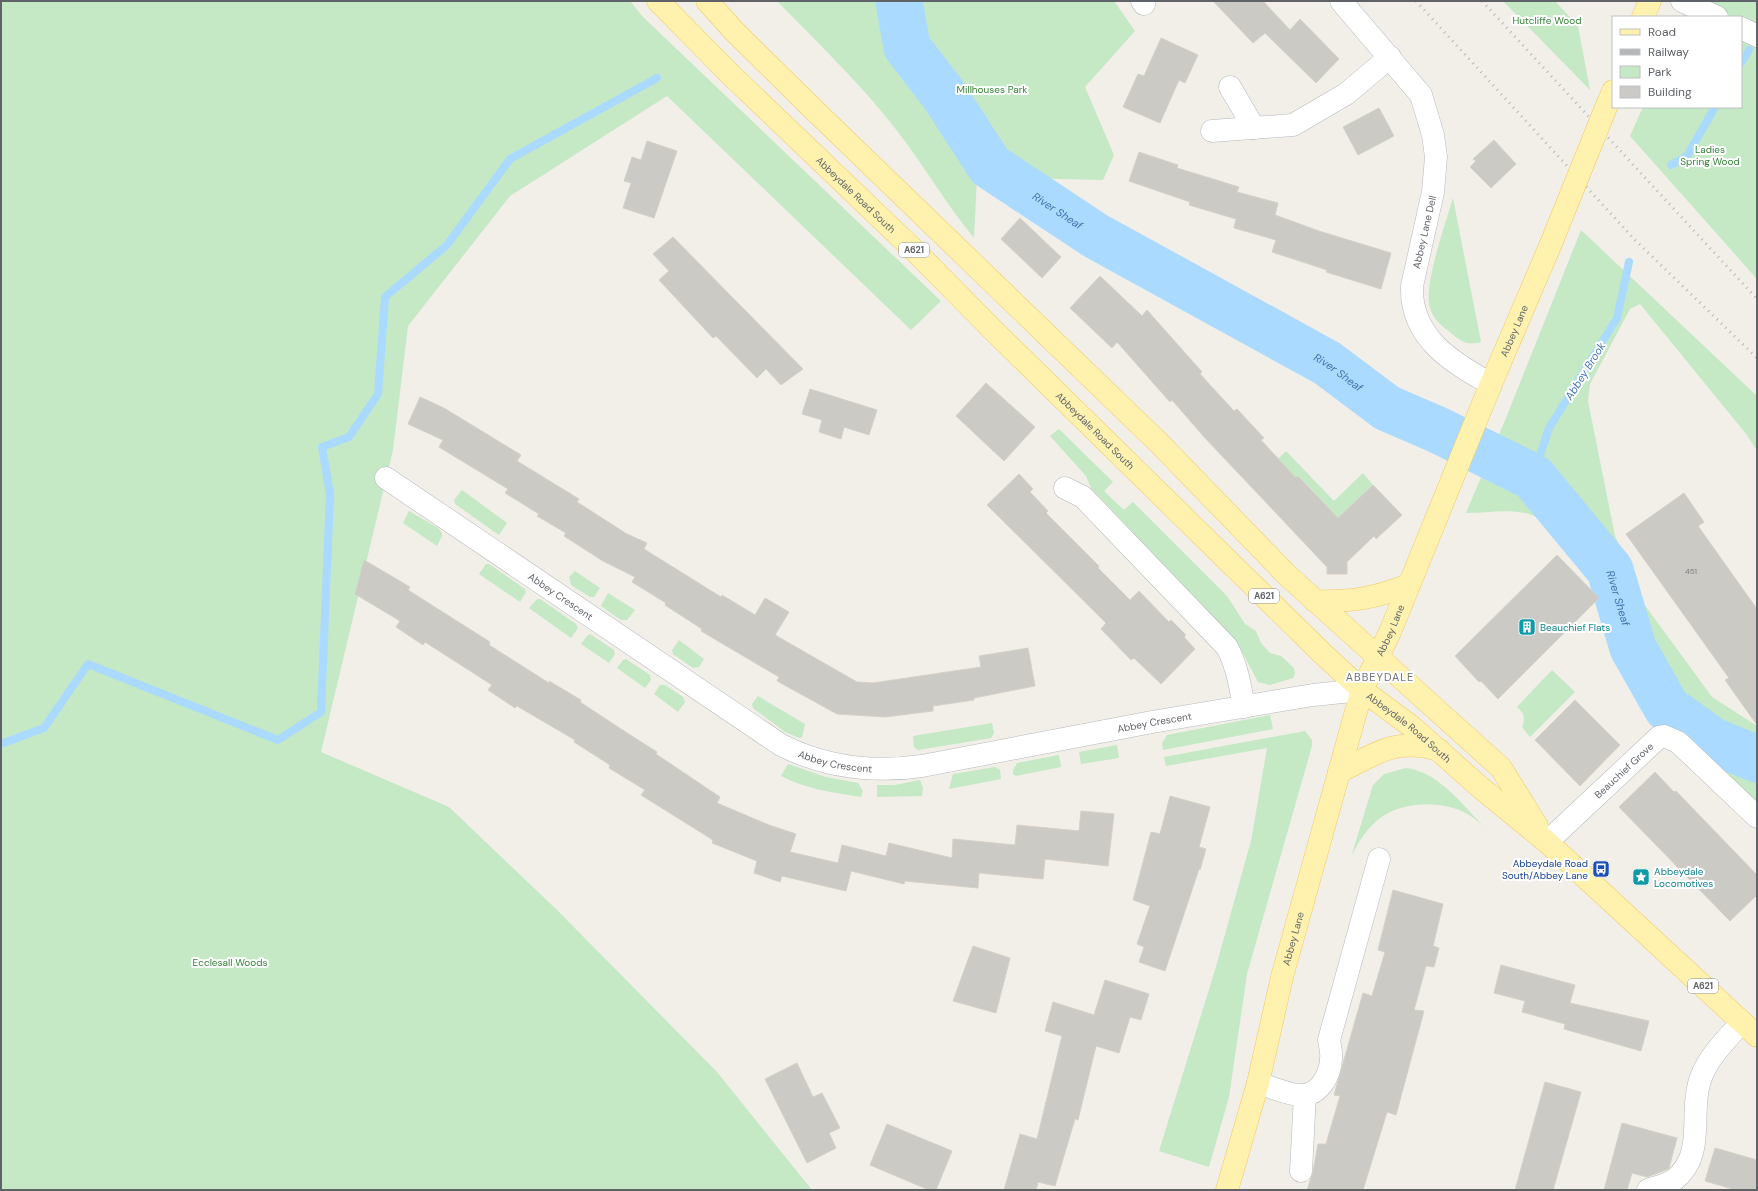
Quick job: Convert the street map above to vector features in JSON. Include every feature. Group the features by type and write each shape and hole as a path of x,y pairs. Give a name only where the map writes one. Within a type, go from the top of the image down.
{"main road":[{"name":"Abbeydale Road South","path":"658,1 731,75 914,250 1249,583 1362,690 1411,726 1440,750 1481,788 1547,842 1749,1029"},
{"name":"Abbeydale Road South","path":"707,1 734,31 805,101 1159,443 1262,550 1315,601 1501,768 1547,842"},
{"path":"1644,16 1650,1"},
{"name":"Abbey Lane","path":"1227,1190 1258,1083 1282,977 1362,690 1409,585 1610,98"},
{"path":"1315,601 1362,600 1380,596 1409,585"},
{"path":"1339,772 1393,746 1425,746 1440,750"}],"street":[{"name":"Abbey Lane Dell","path":"1341,1 1421,95 1433,135 1436,158 1433,192 1412,286 1412,299 1417,320 1433,343 1449,358 1466,370 1491,384"},
{"path":"1682,1 1715,16"},
{"path":"1742,28 1757,36"},
{"path":"1212,131 1294,126 1346,94 1390,57"},
{"path":"1230,87 1254,128"},
{"name":"Abbey Crescent","path":"386,478 781,746 814,759 843,766 864,769 906,768 1313,695 1362,690"},
{"path":"1065,488 1083,498 1227,647 1239,678 1244,707"},
{"name":"Beauchief Grove","path":"1547,842 1659,737 1664,736 1678,742 1757,817"},
{"path":"1258,1083 1298,1095 1305,1095 1320,1087 1329,1070 1331,1058 1329,1040 1379,859"},
{"path":"1648,1190 1673,1181 1690,1161 1696,1135 1695,1102 1701,1076 1710,1060 1749,1029"},
{"path":"1302,1171 1305,1095"}],"green space":[{"name":"Ecclesall Woods","path":"1,1 630,1 643,17 941,301 911,330 667,96 510,196 408,326 393,450 321,752 449,807 557,910 717,1072 812,1190 1,1190"},
{"name":"Millhouses Park","path":"777,1 1114,1 1135,31 1085,87 1114,155 1103,180 977,177 974,238 954,212 908,145 870,98"},
{"name":"Hutcliffe Wood","path":"1503,1 1555,1 1578,26 1590,90"},
{"name":"Ladies Spring Wood","path":"1689,1 1757,1 1757,279 1630,136 1643,108 1742,108 1742,16 1682,16"},
{"path":"1453,198 1481,342 1476,343 1464,342 1444,328 1433,316 1430,308 1429,298 1432,270"},
{"path":"1581,230 1757,396 1757,451 1747,435 1640,304 1630,309 1590,384 1588,401 1615,536 1626,559 1599,589 1568,544 1558,533 1536,517 1525,513 1510,511 1466,513 1506,418"},
{"path":"1059,429 1113,482 1104,491 1124,510 1133,502 1227,596 1245,624 1256,631 1261,643 1270,653 1281,656 1294,668 1295,674 1293,678 1270,685 1258,682 1237,642 1091,488 1086,476 1050,436"},
{"path":"1286,451 1334,501 1363,473 1373,485 1338,518 1299,476 1296,478 1278,459"},
{"path":"462,490 507,523 499,535 455,504 454,500"},
{"path":"409,511 438,528 442,533 437,546 403,523"},
{"path":"486,564 489,564 525,589 526,592 520,602 479,574"},
{"path":"575,571 600,588 594,597 590,597 571,585 569,577"},
{"path":"1633,589 1712,697 1757,726 1757,802 1643,697 1614,638 1612,613 1613,604"},
{"path":"608,593 635,610 627,620 621,620 601,606"},
{"path":"537,599 540,599 576,624 578,628 571,638 529,608"},
{"path":"590,634 614,650 615,654 609,663 581,644"},
{"path":"679,640 704,659 699,667 693,668 673,654 672,650"},
{"path":"626,659 650,675 651,680 645,688 617,668 623,660"},
{"path":"1552,670 1575,692 1530,737 1522,727 1524,716 1517,707"},
{"path":"660,685 665,685 683,697 685,702 678,712 654,694"},
{"path":"758,696 805,724 802,737 799,738 785,732 753,708 752,704"},
{"path":"1270,715 1273,729 1163,750 1162,743 1167,735"},
{"path":"992,723 994,733 991,738 918,750 914,747 913,736"},
{"path":"1305,731 1312,740 1312,746 1247,974 1229,1097 1209,1167 1159,1151 1215,970 1251,841 1267,748 1166,766 1164,757"},
{"path":"1117,745 1119,758 1081,764 1079,752"},
{"path":"1059,755 1061,767 1016,776 1013,774 1013,770 1017,763"},
{"path":"788,764 826,777 858,783 863,791 861,797 821,790 800,784 781,776"},
{"path":"995,767 1000,770 1001,779 949,789 953,774"},
{"path":"1406,768 1430,776 1441,784 1461,802 1488,831 1474,818 1460,810 1426,804 1402,807 1392,811 1378,820 1364,835 1351,857 1373,785 1384,774"},
{"path":"920,780 923,788 922,796 877,797 877,785 895,785"}],"building":[{"path":"1213,1 1263,1 1290,30 1300,19 1339,59 1316,83 1265,33 1253,43"},
{"path":"1161,38 1198,55 1185,83 1179,80 1160,123 1123,107 1138,74 1144,76"},
{"path":"1379,108 1394,136 1358,155 1343,127"},
{"path":"1494,140 1516,164 1491,188 1470,167 1476,161 1473,159"},
{"path":"647,141 677,151 654,218 623,208 631,183 624,181 632,157 641,160"},
{"path":"1139,152 1178,165 1177,168 1239,187 1237,192 1278,203 1275,215 1319,231 1391,253 1381,289 1326,272 1327,270 1272,252 1276,240 1234,228 1236,219 1189,205 1190,202 1129,181"},
{"path":"1020,218 1061,257 1042,278 1001,239"},
{"path":"673,237 803,369 781,385 766,369 757,378 716,336 713,338 659,280 669,271 653,254"},
{"path":"1100,276 1142,316 1147,310 1202,372 1200,374 1234,411 1237,409 1264,438 1261,440 1296,478 1298,476 1338,518 1373,485 1402,515 1376,539 1374,536 1347,562 1347,574 1327,574 1327,567 1205,438 1172,400 1170,402 1117,342 1112,348 1070,308"},
{"path":"986,383 1035,427 1004,461 956,416"},
{"path":"810,389 877,410 869,435 844,427 841,439 819,432 822,420 802,414"},
{"path":"420,397 444,408 521,455 517,461 579,499 577,502 627,534 647,543 644,549 721,597 722,595 755,615 765,598 789,612 775,635 857,682 873,683 981,667 979,656 1028,648 1035,686 974,698 974,700 933,706 933,711 885,717 837,714 777,681 779,677 701,631 702,629 665,605 666,603 632,582 635,577 603,561 564,536 566,533 537,516 539,514 505,493 508,489 439,447 443,440 408,424"},
{"path":"1019,474 1033,489 1030,492 1048,511 1046,513 1099,566 1098,568 1130,600 1139,591 1169,622 1171,620 1186,635 1184,637 1195,649 1161,684 1134,658 1131,660 1101,629 1106,623 987,505"},
{"path":"1684,493 1704,522 1698,526 1757,609 1757,725 1725,680 1729,678 1626,534"},
{"name":"Beauchief Flats","path":"1557,555 1599,598 1498,699 1481,681 1479,682 1455,656"},
{"path":"364,560 410,587 408,590 490,642 489,645 549,683 549,681 581,700 580,702 657,752 656,754 720,797 717,803 769,825 796,834 790,852 838,863 842,845 886,856 889,843 952,858 953,839 1015,845 1017,825 1079,831 1081,811 1114,814 1108,866 1045,859 1043,879 979,873 978,888 905,881 904,884 851,871 846,891 782,876 780,882 754,873 757,861 712,843 713,840 641,795 645,790 609,768 610,765 574,742 575,740 517,706 515,708 488,690 492,685 425,642 423,645 396,627 400,621 355,594"},
{"path":"1575,700 1620,745 1580,786 1535,740"},
{"path":"1655,772 1674,792 1676,791 1757,875 1757,895 1730,921 1619,807"},
{"path":"1170,796 1210,807 1199,847 1206,849 1165,971 1139,962 1144,947 1137,944 1150,906 1133,900 1151,832 1160,834"},
{"path":"1393,890 1443,904 1433,946 1439,948 1434,967 1426,966 1414,1010 1424,1011 1396,1115 1387,1112 1363,1190 1307,1190 1313,1172 1318,1144 1326,1144 1340,1096 1334,1095 1363,993 1372,996 1385,952 1378,950"},
{"path":"973,946 1010,958 996,1013 953,1001"},
{"path":"1501,965 1575,985 1570,1003 1649,1021 1641,1051 1564,1029 1565,1024 1522,1012 1525,1001 1494,993"},
{"path":"1105,980 1149,994 1141,1020 1130,1017 1119,1053 1096,1046 1078,1120 1075,1119 1055,1186 1038,1182 1036,1190 1004,1190 1020,1134 1037,1139 1062,1036 1045,1031 1053,1002 1094,1015"},
{"path":"797,1063 813,1097 822,1093 840,1128 829,1133 836,1148 807,1163 765,1079"},
{"path":"1545,1082 1581,1092 1553,1190 1515,1190"},
{"path":"1622,1123 1677,1138 1669,1168 1647,1177 1632,1173 1627,1190 1604,1190"},
{"path":"887,1124 952,1151 936,1190 929,1190 870,1165"},
{"path":"1715,1148 1757,1160 1757,1190 1736,1190 1705,1181"}],"waterway":[{"name":"River Sheaf","path":"899,1 907,47 944,95 990,166 1096,236 1327,363 1387,408 1438,430 1533,477 1610,570 1633,648 1667,708 1713,741 1757,759"},
{"name":"Abbey Brook","path":"1742,61 1749,50"},
{"path":"1,744 44,728 88,664 278,740 321,712 330,494 322,447 349,437 378,394 385,297 447,245 510,159 657,78"},
{"name":"Abbey Brook","path":"1671,165 1687,156 1714,108"},
{"name":"Abbey Brook","path":"1533,477 1549,428 1617,318 1629,262"}],"railway":[{"path":"1416,1 1634,239 1757,358"},
{"path":"1482,1 1757,299"}],"place":[{"name":"Beauchief Flats","path":"1527,627"},
{"name":"Abbeydale Road South/Abbey Lane","path":"1601,869"},
{"name":"Abbeydale Locomotives","path":"1641,877"}],"district":[{"name":"ABBEYDALE","path":"1380,677"}]}
